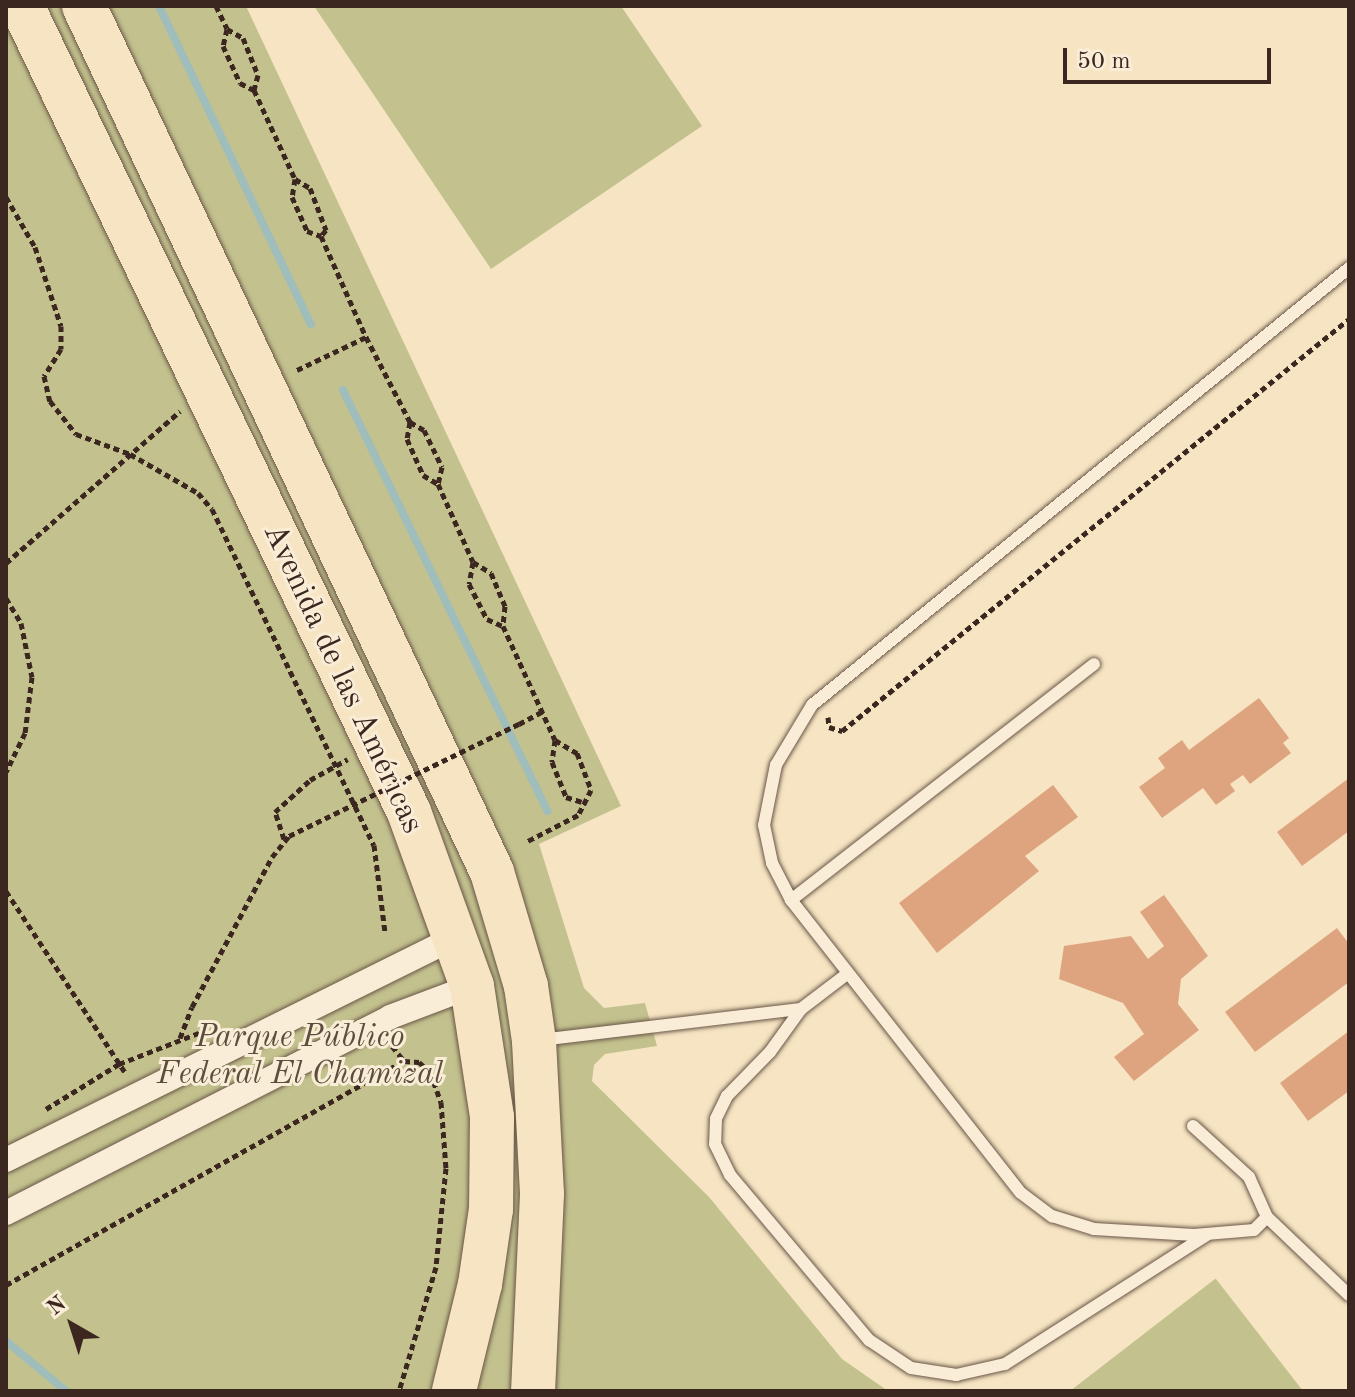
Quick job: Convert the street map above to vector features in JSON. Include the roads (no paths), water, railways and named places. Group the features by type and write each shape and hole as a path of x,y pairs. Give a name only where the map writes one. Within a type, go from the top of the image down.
{"highway":[{"name":"Avenida de las Américas","path":"22,6 208,399 409,812 472,986 492,1117 491,1209 480,1284 454,1391"},
{"path":"59,6 126,138 182,219"},
{"name":"Avenida de las Américas","path":"84,6 492,872 526,986 534,1041 542,1194 533,1391"}],"street":[{"path":"6,1160 456,937"},
{"path":"6,1213 390,1017 472,986"}],"lane":[{"path":"1267,1217 1254,1230 1210,1234 1094,1229 1052,1216 1021,1193 975,1140 791,900 772,863 764,825 767,796 790,735 812,705 1349,268"},
{"path":"791,900 1094,664"},
{"path":"847,974 801,1009 770,1052 727,1096 716,1119 715,1144 730,1175 869,1340 911,1368 956,1375 1005,1364 1210,1234"},
{"path":"534,1041 801,1009"},
{"path":"1193,1126 1249,1177 1267,1217 1349,1295"}],"waterway":[{"path":"159,6 311,325"},
{"path":"343,390 547,811"},
{"path":"6,1341 66,1391"}],"park label":[{"name":"Parque Público Federal El Chamizal","path":"300,1058"}]}
